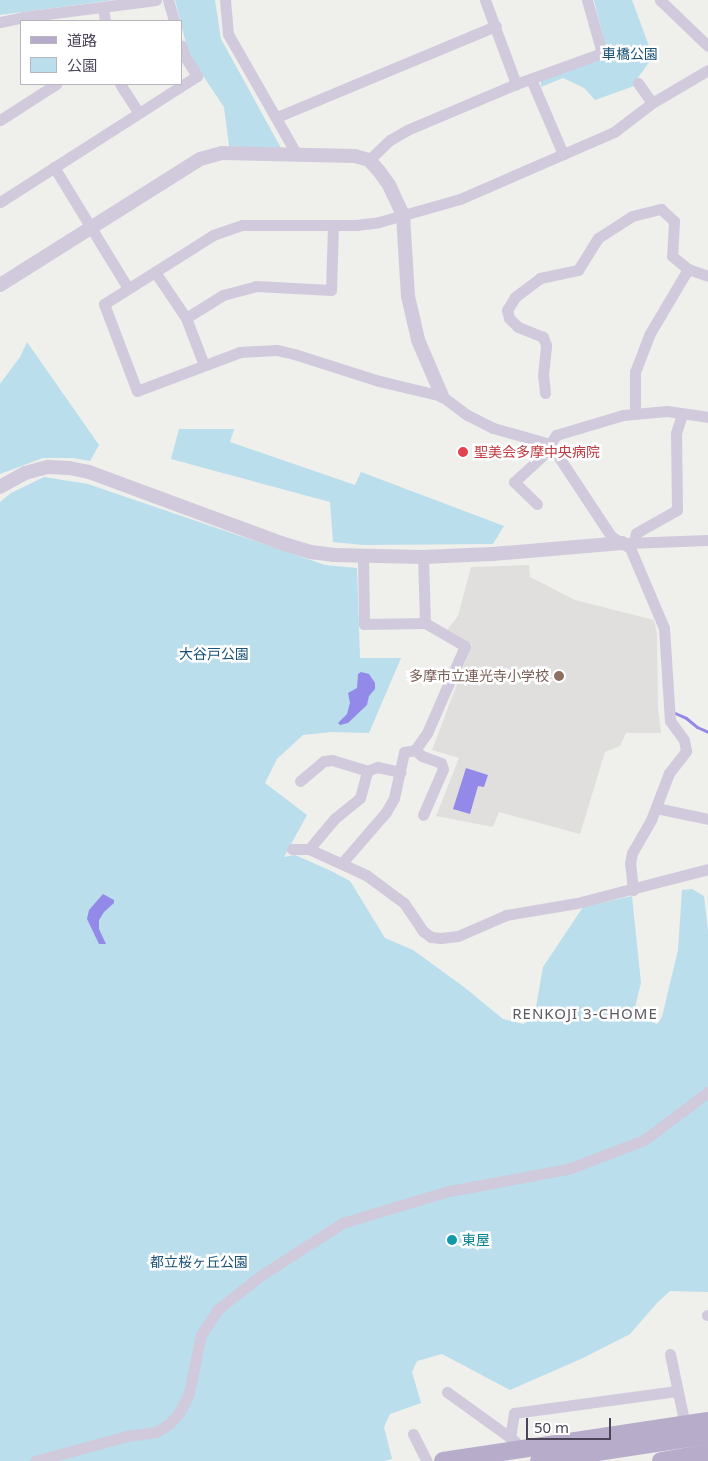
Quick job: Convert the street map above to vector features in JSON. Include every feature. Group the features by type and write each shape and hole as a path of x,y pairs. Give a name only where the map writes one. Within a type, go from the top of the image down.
{"main road":[{"path":"533,1455 708,1421"},
{"path":"443,1461 533,1455 708,1435"},
{"path":"661,1461 708,1453"}],"street":[{"path":"0,22 156,0"},
{"path":"168,0 174,20"},
{"path":"226,0 228,34 297,155"},
{"path":"485,0 516,84"},
{"path":"368,160 390,140 407,130 516,84 602,53 587,0"},
{"path":"660,0 708,46"},
{"path":"103,6 105,20"},
{"path":"277,117 496,26"},
{"path":"0,202 197,76 182,48"},
{"path":"629,542 611,536 551,446 493,428 467,415 442,396 379,381 276,350 240,352 137,390 104,304 213,235 242,225 356,225 404,215 460,199 614,132 652,104 708,70"},
{"path":"532,79 564,154"},
{"path":"638,82 652,104"},
{"path":"0,120 54,85"},
{"path":"121,85 138,112"},
{"path":"0,285 200,159 222,153 355,156 368,160 389,185 404,215 408,296 416,331 442,396"},
{"path":"54,167 128,288"},
{"path":"545,393 543,375 546,345 543,336 518,328 509,318 508,310 515,297 540,278 578,270 598,238 632,216 661,209 674,221 672,256 688,269 708,276"},
{"path":"186,318 224,295 256,286 331,290 333,226"},
{"path":"635,413 634,372 649,335 688,269"},
{"path":"155,272 186,318 204,365"},
{"path":"537,504 514,482 551,446 556,436 635,413 667,411 708,417"},
{"path":"633,890 630,864 632,853 651,820 669,773 686,751 684,740 670,721 664,628 629,542 636,533 677,510 676,434 682,414"},
{"path":"0,487 33,471 48,468 69,468 89,472 310,552 363,557 492,554 629,542 708,540"},
{"path":"342,863 386,812 394,798 404,752 415,750 427,733 465,646 425,623 364,624 363,557"},
{"path":"423,557 425,623"},
{"path":"415,750 422,756 441,763 443,769 423,815"},
{"path":"300,781 324,761 332,760 366,771 377,767 400,772"},
{"path":"309,850 334,819 360,798 366,771"},
{"path":"656,808 708,819"},
{"path":"292,849 309,850 366,875 404,903 423,931 432,937 441,938 458,936 506,915 577,903 708,869"},
{"path":"35,1461 128,1436 156,1432 169,1424 179,1413 189,1392 201,1335 218,1309 262,1274 342,1223 449,1191 568,1170 644,1140 708,1092"},
{"path":"670,1354 684,1425"},
{"path":"510,1438 514,1413 677,1391"},
{"path":"447,1392 533,1455"},
{"path":"413,1434 427,1461"}],"shaded area":[{"name":"多摩市立連光寺小学校","path":"529,565 530,577 575,600 654,620 657,634 658,708 661,733 626,733 620,746 605,752 580,834 499,812 493,827 436,816 459,758 432,750 472,644 447,630 458,616 471,567"},
{"path":"361,672 369,674 375,683 375,689 369,696 367,705 348,723 340,725 338,723 347,714 350,703 348,693 357,688 358,674"},
{"path":"466,768 488,775 484,787 478,786 470,814 453,809"},
{"path":"103,894 114,900 114,903 104,912 99,920 99,929 106,944 99,944 87,919 89,910"}],"green space":[{"path":"0,0 114,0 0,15"},
{"path":"175,0 215,0 221,39 281,148 276,150 229,146 224,107 189,55 182,20 180,20"},
{"name":"車橋公園","path":"594,0 632,0 653,57 634,86 595,100 584,88 563,78 541,87 541,81 608,56"},
{"path":"27,342 99,445 90,461 73,458 43,458 0,474 0,384 20,357"},
{"path":"179,429 234,429 230,442 355,485 361,472 504,526 493,544 363,545 333,542 330,502 171,459"},
{"name":"都立桜ヶ丘公園","path":"44,477 88,484 325,565 357,568 360,658 401,658 369,733 332,732 303,735 277,759 265,783 307,815 284,857 295,855 350,881 385,938 413,950 464,987 503,1019 523,1024 534,1018 543,967 583,907 632,896 641,983 633,1015 657,1024 662,1017 678,950 682,890 692,889 704,896 708,931 708,1292 670,1291 630,1334 583,1358 510,1390 442,1354 417,1361 412,1372 421,1403 390,1414 384,1427 392,1459 384,1461 0,1461 0,502 11,493"}],"waterway":[{"path":"675,713 708,732"}],"place":[{"name":"聖美会多摩中央病院","path":"463,452"},
{"name":"多摩市立連光寺小学校","path":"559,676"},
{"name":"東屋","path":"452,1240"}],"district":[{"name":"RENKOJI 3-CHOME","path":"585,1014"}],"park label":[{"name":"大谷戸公園","path":"214,654"}]}
